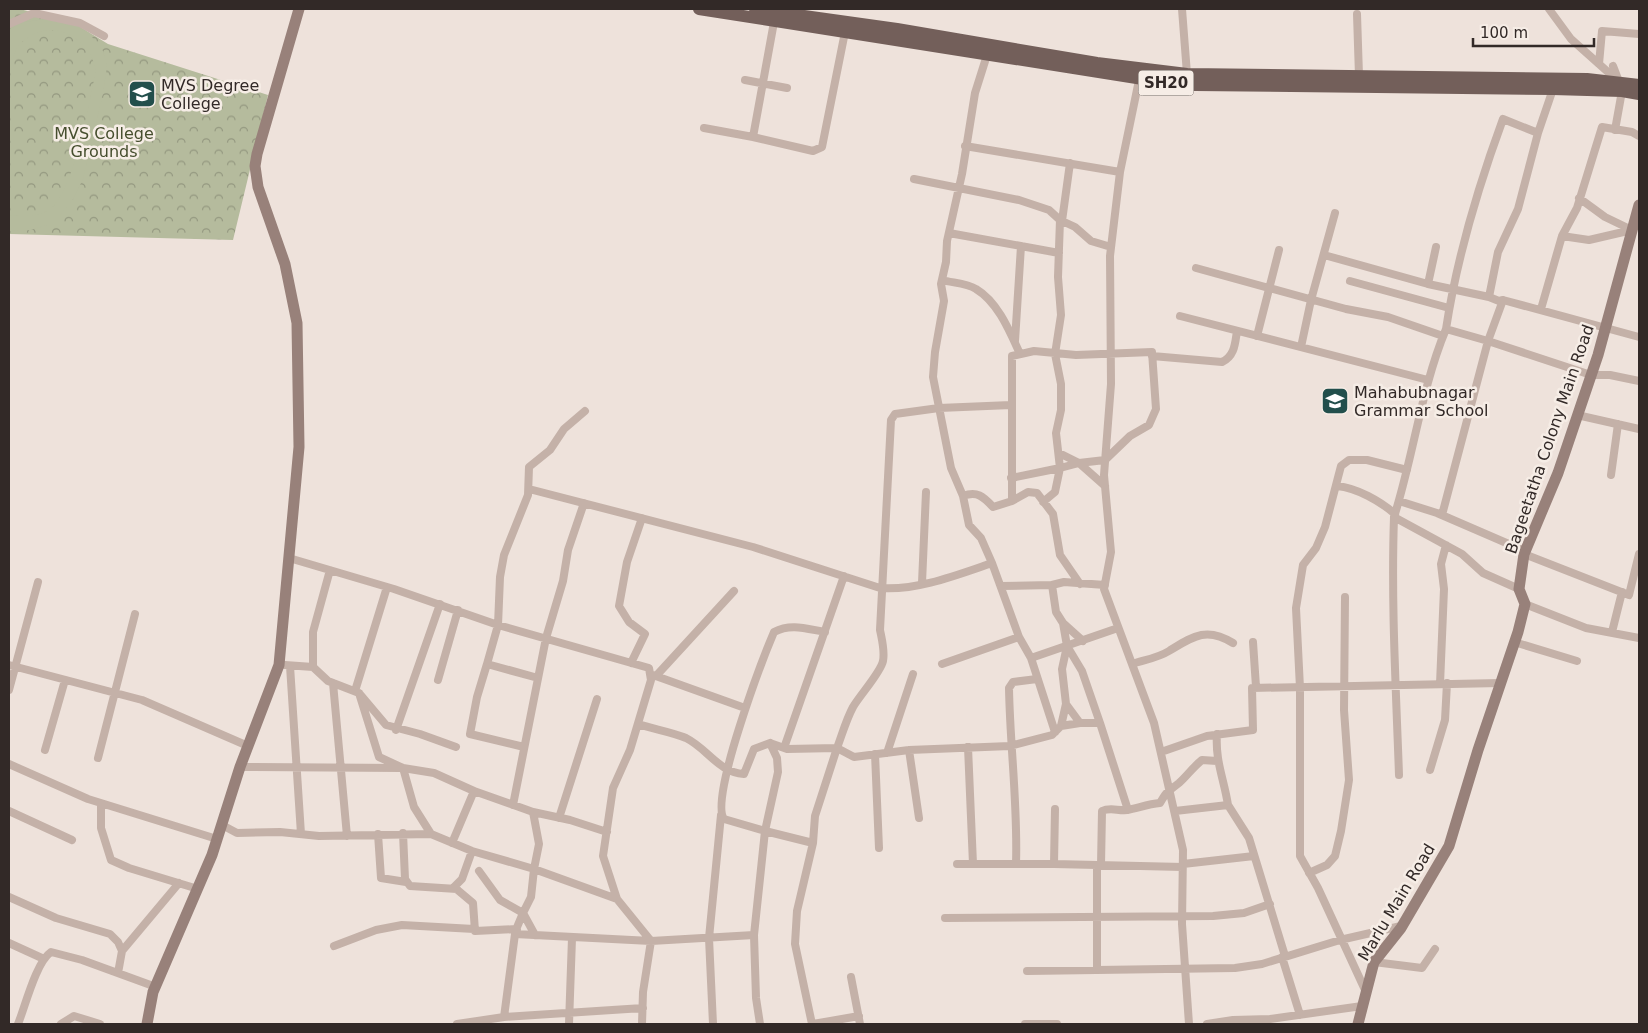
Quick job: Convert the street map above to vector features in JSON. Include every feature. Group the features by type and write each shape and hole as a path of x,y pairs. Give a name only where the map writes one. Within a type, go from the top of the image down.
{"main road":[{"name":"SH20","path":"699,9 1139,80 1195,86 1553,89 1639,85"},
{"name":"SH20","path":"759,9 897,29 1096,63 1188,74 1359,76 1620,86 1639,94"}],"street":[{"path":"299,9 256,154 255,166 260,196 285,264 297,323 299,446 289,558 284,665 297,769 301,834"},
{"path":"1182,9 1188,74"},
{"path":"1549,9 1571,39 1620,86"},
{"path":"9,24 34,13 80,23 104,36"},
{"path":"1357,14 1359,76"},
{"path":"753,137 774,22"},
{"path":"1598,64 1602,31 1639,34"},
{"path":"704,128 813,151 822,147 845,32"},
{"path":"987,55 975,93 949,234 942,280 944,302 935,352 933,377 951,468 963,496 969,525 981,538 992,563 1058,729"},
{"path":"1613,66 1620,86 1615,130"},
{"path":"745,80 787,88"},
{"path":"1139,80 1120,172 1111,248 1111,384 1105,460 1105,486 1111,552 1104,590 1154,723 1183,850 1182,917 1189,1024"},
{"path":"1489,297 1498,252 1518,209 1538,133 1553,89"},
{"path":"1399,775 1393,651 1392,563 1395,516 1428,380 1445,332 1452,289 1483,175 1503,119 1538,133"},
{"path":"1541,309 1562,236 1577,208 1602,127 1632,132 1639,136"},
{"path":"966,146 1120,172"},
{"path":"1044,502 1055,492 1060,468 1056,433 1061,410 1061,384 1055,354 1061,315 1058,277 1061,221 1070,164"},
{"path":"914,179 1019,200 1050,210 1061,221 1075,227 1091,241 1111,248"},
{"path":"1579,198 1605,217 1632,230"},
{"name":"Bageetatha Colony Main Road","path":"1518,590 1525,552 1558,473 1591,375 1639,205"},
{"path":"1301,347 1311,300 1335,213"},
{"path":"1562,236 1589,240 1632,230"},
{"path":"949,234 1059,253"},
{"path":"1015,343 1021,246"},
{"path":"1428,284 1436,247"},
{"path":"1258,336 1280,250"},
{"path":"1324,255 1428,284 1500,301 1503,300 1532,309 1541,309 1639,337"},
{"path":"1196,268 1311,300 1488,341 1591,375 1610,375 1639,380"},
{"path":"942,280 977,289 988,299 1020,354"},
{"path":"1350,282 1449,308"},
{"path":"1442,515 1488,341 1503,300"},
{"path":"1180,316 1428,380"},
{"path":"1152,356 1222,362 1229,358 1233,352 1238,330"},
{"path":"1011,478 1080,463 1105,460 1130,436 1149,424 1156,409 1152,352 1055,354 1034,351 1012,356 1011,405 1011,478 1012,501"},
{"path":"859,1016 812,1024 795,944 797,911 813,843 814,816 852,709 870,681 879,672 883,663 884,653 880,630 891,420 895,414 939,408 1011,405"},
{"path":"524,747 470,734 476,697 498,626 500,577 504,555 528,495 529,467 550,450 564,430 585,411"},
{"path":"1577,415 1639,429"},
{"path":"1610,475 1618,424"},
{"path":"1059,453 1080,463 1105,486"},
{"path":"1366,992 1300,856 1300,688 1296,608 1299,580 1304,565 1316,548 1325,527 1341,466 1349,460 1376,462 1407,470"},
{"path":"1337,486 1347,487 1382,503 1395,516 1462,554 1483,574 1518,590 1525,604 1586,628 1639,638"},
{"path":"528,489 753,547 882,588 892,589 922,583 992,563"},
{"path":"922,583 926,492"},
{"path":"963,496 972,493 980,494 993,507 1012,501 1028,492 1038,492 1053,514 1060,554 1080,584"},
{"path":"1399,501 1442,515 1629,595 1639,554"},
{"path":"513,805 546,638 563,581 568,550 584,503"},
{"path":"631,663 645,634 629,622 619,606 627,562 642,518"},
{"path":"1430,770 1445,720 1443,683 1444,589 1441,564 1446,545"},
{"path":"289,558 388,587 458,610 498,626 648,668 653,675 745,708"},
{"path":"313,667 313,632 330,570"},
{"path":"784,748 844,576"},
{"path":"9,690 12,666 38,582"},
{"path":"1001,586 1052,585 1064,582 1105,584"},
{"path":"1052,585 1056,612 1063,623 1083,641"},
{"path":"388,587 357,692 379,757 404,768"},
{"path":"642,1024 651,941 617,899 603,856 613,788 630,750 653,675 734,591"},
{"path":"1612,632 1622,592"},
{"path":"1309,873 1327,865 1335,856 1349,780 1344,687 1345,597"},
{"path":"396,730 440,604"},
{"path":"1161,752 1217,734 1253,730 1252,688 1256,687 1300,688 1396,684 1500,683 1525,604"},
{"path":"438,680 458,610"},
{"path":"98,758 135,614"},
{"path":"1063,623 1067,646 1082,671 1128,810"},
{"path":"713,1024 709,938 721,815 728,770 745,708 774,632 783,627 794,626 825,632"},
{"path":"1031,658 1118,628"},
{"path":"1132,664 1167,652 1194,637 1206,634 1222,636 1233,643"},
{"path":"942,664 1020,637"},
{"path":"1253,642 1256,687"},
{"path":"1514,642 1578,661"},
{"path":"638,724 686,738 705,752 715,763 728,770 744,774 754,749 770,743 784,748 837,748 854,757 909,750 1010,746 1052,735 1058,729 1066,704 1062,668 1067,646"},
{"path":"487,664 538,678"},
{"path":"284,665 313,667 333,683 357,692 386,725 396,730 420,734 456,747"},
{"path":"146,1024 156,987 198,889 222,825 248,746 284,665"},
{"path":"12,666 142,700 248,746"},
{"path":"887,753 914,674"},
{"path":"1016,864 1016,800 1010,746 1010,684 1037,679"},
{"path":"45,750 65,680"},
{"path":"333,683 347,836"},
{"name":"Marlu Main Road","path":"1358,1024 1374,962 1401,926 1449,846 1500,683"},
{"path":"560,818 598,699"},
{"path":"1066,704 1080,723"},
{"path":"1058,729 1080,723 1100,723"},
{"path":"1217,734 1217,761 1224,780 1228,805 1247,834 1270,904 1300,1014"},
{"path":"760,1024 756,998 754,934 765,831 778,772 777,758 770,743"},
{"path":"968,748 973,864"},
{"path":"909,750 919,818"},
{"path":"875,754 879,848"},
{"path":"1097,970 1097,917 1102,811 1106,809 1128,810 1141,805 1160,803 1169,788 1178,784 1192,767 1202,760 1217,761"},
{"path":"9,764 100,804 217,839"},
{"path":"240,767 297,769 404,768 434,773 474,792 533,812 607,832"},
{"path":"404,768 414,807 431,834"},
{"path":"452,843 474,792"},
{"path":"100,804 101,828 111,860 198,889"},
{"path":"1175,811 1228,805"},
{"path":"1054,864 1055,809"},
{"path":"9,811 72,840"},
{"path":"506,1020 516,932 531,897 539,844 533,812"},
{"path":"721,815 724,819 813,843"},
{"path":"222,825 237,832 280,832 347,836 403,833 431,834 472,851 534,869 617,899"},
{"path":"403,833 406,882"},
{"path":"378,834 381,878 406,882 416,888 457,889"},
{"path":"472,851 462,879 454,887 473,903 474,929"},
{"path":"957,864 1183,866 1254,856"},
{"path":"479,870 500,900 523,913 535,935"},
{"path":"118,974 122,951 179,883"},
{"path":"9,897 56,918 110,934 118,942 122,951"},
{"path":"945,918 1182,917 1244,913 1270,904"},
{"path":"334,946 388,927 402,925 474,929 475,931 516,932 572,938 651,941 754,934"},
{"path":"1027,971 1235,968 1262,964 1340,940 1401,926"},
{"path":"569,1024 571,1013 572,938"},
{"path":"9,944 44,959"},
{"path":"1374,962 1422,968 1435,949"},
{"path":"18,1024 44,959 51,952 156,987"},
{"path":"852,977 860,1024"},
{"path":"1207,1024 1362,1006"},
{"path":"457,1024 605,1008 643,1008"},
{"path":"61,1024 74,1016 100,1024"},
{"path":"1025,1024 1057,1024"}],"green space":[{"name":"MVS College Grounds","path":"9,9 20,9 77,25 108,44 268,95 233,240 9,234"},
{"path":"44,19 77,25 89,33 103,51 107,66 103,93 83,179 73,199 59,217 47,225 31,230 9,231 9,215 41,214 50,209 59,199 74,165 96,70 93,60 80,42 63,32 53,30 42,31 32,35 20,44 14,54 9,74 9,30 19,23"}],"place":[{"name":"MVS Degree College","path":"142,94"},
{"name":"Mahabubnagar Grammar School","path":"1335,401"}]}
